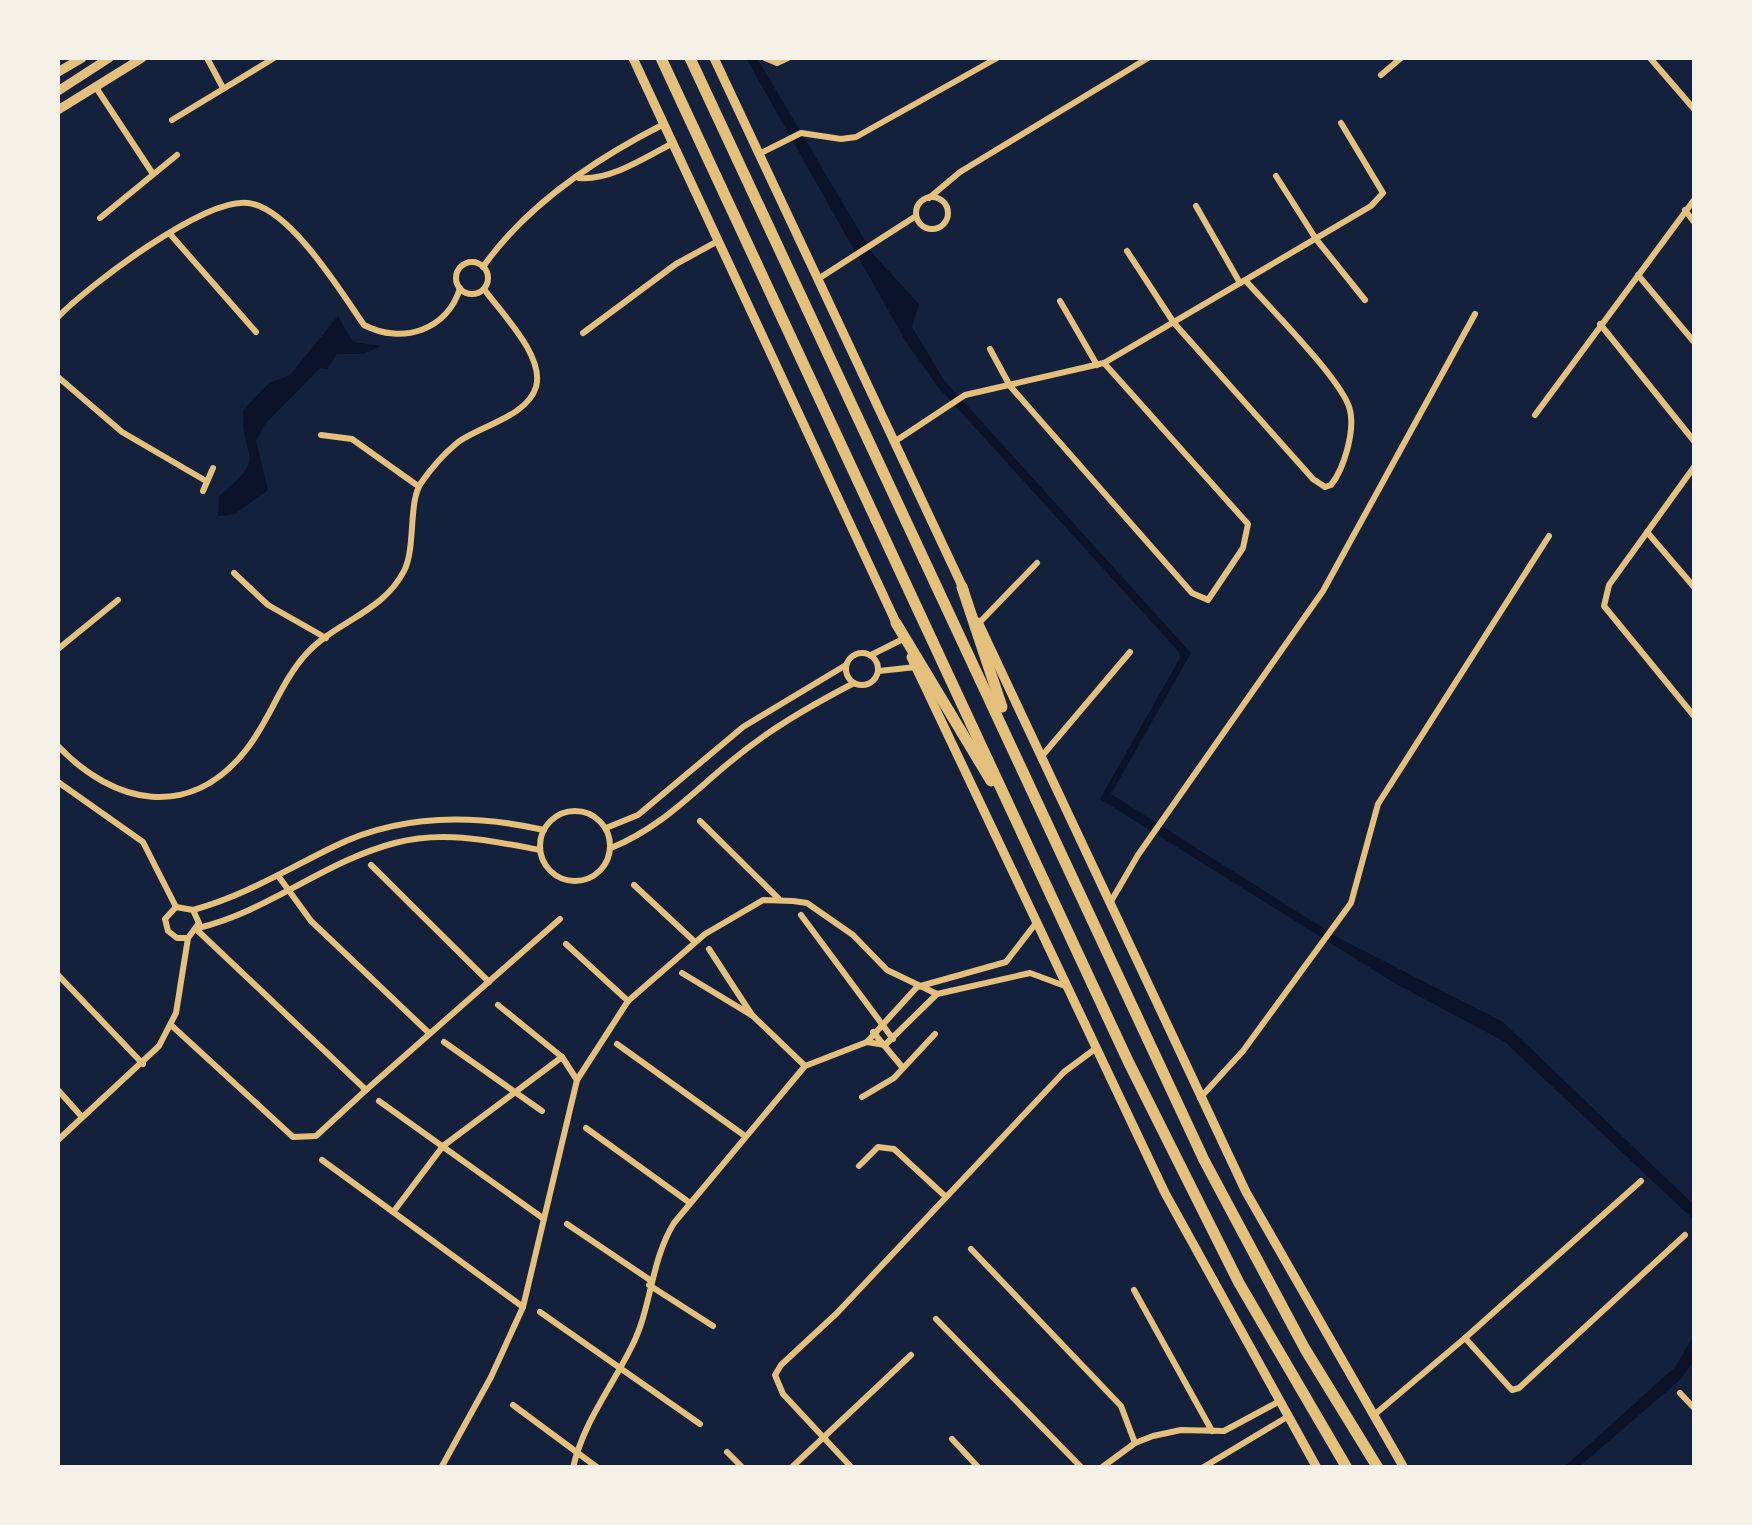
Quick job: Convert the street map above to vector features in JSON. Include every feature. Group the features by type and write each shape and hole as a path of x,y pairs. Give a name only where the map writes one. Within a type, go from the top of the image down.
{"highway":[{"path":"661,58 1021,832 1239,1284 1347,1468"},
{"path":"690,58 1204,1160 1305,1349 1378,1468"},
{"path":"962,588 1032,785"},
{"path":"896,623 1021,832"}],"main road":[{"path":"58,72 82,58"},
{"path":"58,91 110,58"},
{"path":"58,110 142,58"},
{"path":"633,58 1095,1049 1165,1193 1317,1468"},
{"path":"714,58 1200,1098 1246,1192 1404,1468"}],"street":[{"path":"207,58 224,88"},
{"path":"172,120 274,58"},
{"path":"767,60 788,58"},
{"path":"759,154 800,133 841,140 856,137 997,58"},
{"path":"817,280 916,216 919,204 960,172 1148,58"},
{"path":"1381,75 1401,58"},
{"path":"1650,58 1694,107"},
{"path":"96,86 154,174"},
{"path":"894,442 965,395 1100,364 1371,206 1382,193 1341,122"},
{"path":"483,266 503,238 579,178 584,169 664,124"},
{"path":"579,178 590,179 634,164 673,143"},
{"path":"100,218 178,155"},
{"path":"1276,176 1316,238 1365,300"},
{"path":"916,216 930,229 947,220 942,201 929,198"},
{"path":"1535,415 1694,200"},
{"path":"58,317 98,279 170,234 219,207 248,202 272,213 294,232 364,325 399,337 440,320 454,308 460,288 456,277 462,266 472,262 483,266 488,278 484,288 472,294 460,288"},
{"path":"1128,251 1174,323 1313,480 1324,487 1331,486 1348,436 1350,409 1335,384 1243,282 1196,206"},
{"path":"1684,210 1694,222"},
{"path":"170,234 256,332"},
{"path":"584,332 676,264 718,240"},
{"path":"1638,275 1694,342"},
{"path":"58,746 107,788 144,797 202,786 226,773 248,748 298,663 326,638 388,596 406,568 418,486 456,444 520,408 536,388 536,363 484,288"},
{"path":"990,350 1010,386 1192,592 1208,600 1243,548 1248,524 1100,364 1060,301"},
{"path":"1109,904 1162,820 1323,591 1475,314"},
{"path":"1600,324 1694,441"},
{"path":"58,378 122,432 206,481"},
{"path":"321,435 352,439 418,486"},
{"path":"1694,467 1609,584 1604,606 1694,716"},
{"path":"203,490 214,468"},
{"path":"1647,532 1694,586"},
{"path":"1200,1098 1243,1051 1337,924 1356,891 1378,804 1391,780 1503,614 1549,536"},
{"path":"979,623 1037,563"},
{"path":"234,573 268,605 326,638"},
{"path":"58,650 118,600"},
{"path":"606,828 638,815 742,727 846,665 853,655 871,655 903,640"},
{"path":"1041,758 1130,652"},
{"path":"871,655 878,671"},
{"path":"846,665 854,683"},
{"path":"611,848 606,828 582,811 553,818 544,830 540,850 555,875 584,881 598,874 611,848 664,821 755,742 854,683 867,684 878,671 916,667"},
{"path":"58,782 143,842 176,907"},
{"path":"176,907 192,910 279,877 336,845 398,823 465,820 544,830"},
{"path":"700,822 779,899"},
{"path":"58,1140 144,1064 171,1025 188,938 197,929 289,892 379,848 436,837 540,850"},
{"path":"371,866 489,982"},
{"path":"292,870 300,885"},
{"path":"279,877 311,921 429,1034"},
{"path":"634,885 695,942"},
{"path":"441,1468 492,1377 523,1307 577,1080 628,1001 695,942 741,910 779,899 807,903 852,936 887,970 937,994 998,984 1030,973 1065,986"},
{"path":"176,907 168,914 168,931 176,938 188,938"},
{"path":"192,910 197,929 366,1090"},
{"path":"801,915 893,1039"},
{"path":"171,1025 293,1137 316,1136 560,919"},
{"path":"866,1042 916,987 992,969 1016,955 1036,923"},
{"path":"566,944 628,1001"},
{"path":"709,949 752,1016"},
{"path":"992,969 998,984"},
{"path":"682,973 752,1016 805,1066"},
{"path":"58,975 144,1064"},
{"path":"573,1468 576,1452 639,1328 659,1248 690,1203 805,1066 866,1042 885,1045 937,994"},
{"path":"498,1006 562,1057 577,1080"},
{"path":"873,1032 903,1068"},
{"path":"862,1098 884,1086 936,1034"},
{"path":"444,1042 542,1111"},
{"path":"617,1044 745,1136"},
{"path":"852,1468 783,1394 776,1375 1064,1072 1095,1049"},
{"path":"394,1211 443,1146 562,1057"},
{"path":"58,1090 82,1118"},
{"path":"380,1101 544,1220"},
{"path":"586,1128 690,1203"},
{"path":"859,1166 878,1146 894,1149 946,1197"},
{"path":"322,1160 523,1307"},
{"path":"1373,1416 1640,1181"},
{"path":"567,1224 713,1326"},
{"path":"1465,1338 1504,1383 1512,1390 1520,1388 1685,1235"},
{"path":"971,1249 1121,1406 1135,1443"},
{"path":"1134,1290 1212,1432"},
{"path":"540,1312 700,1424"},
{"path":"936,1319 1082,1468"},
{"path":"791,1468 911,1355"},
{"path":"1680,1392 1694,1408"},
{"path":"1101,1468 1135,1443 1181,1430 1224,1431 1278,1402"},
{"path":"513,1405 598,1468"},
{"path":"1202,1468 1287,1417"},
{"path":"1224,1431 1234,1448"},
{"path":"952,1439 979,1468"},
{"path":"728,1452 743,1468"}],"water":[{"path":"746,58 757,58 873,254 919,304 912,327 944,380 1191,653 1111,794 1337,937 1503,1022 1694,1205 1694,1220 1505,1042 1396,984 1100,799 1180,658 1179,652 938,387 906,342"},
{"path":"338,316 353,342 381,346 363,354 337,354 327,369 320,368 265,424 256,441 268,490 235,514 218,516 219,496 248,464 243,410 269,383 290,375"},
{"path":"1694,1335 1694,1361 1680,1380 1579,1467 1564,1467 1675,1367"}]}
